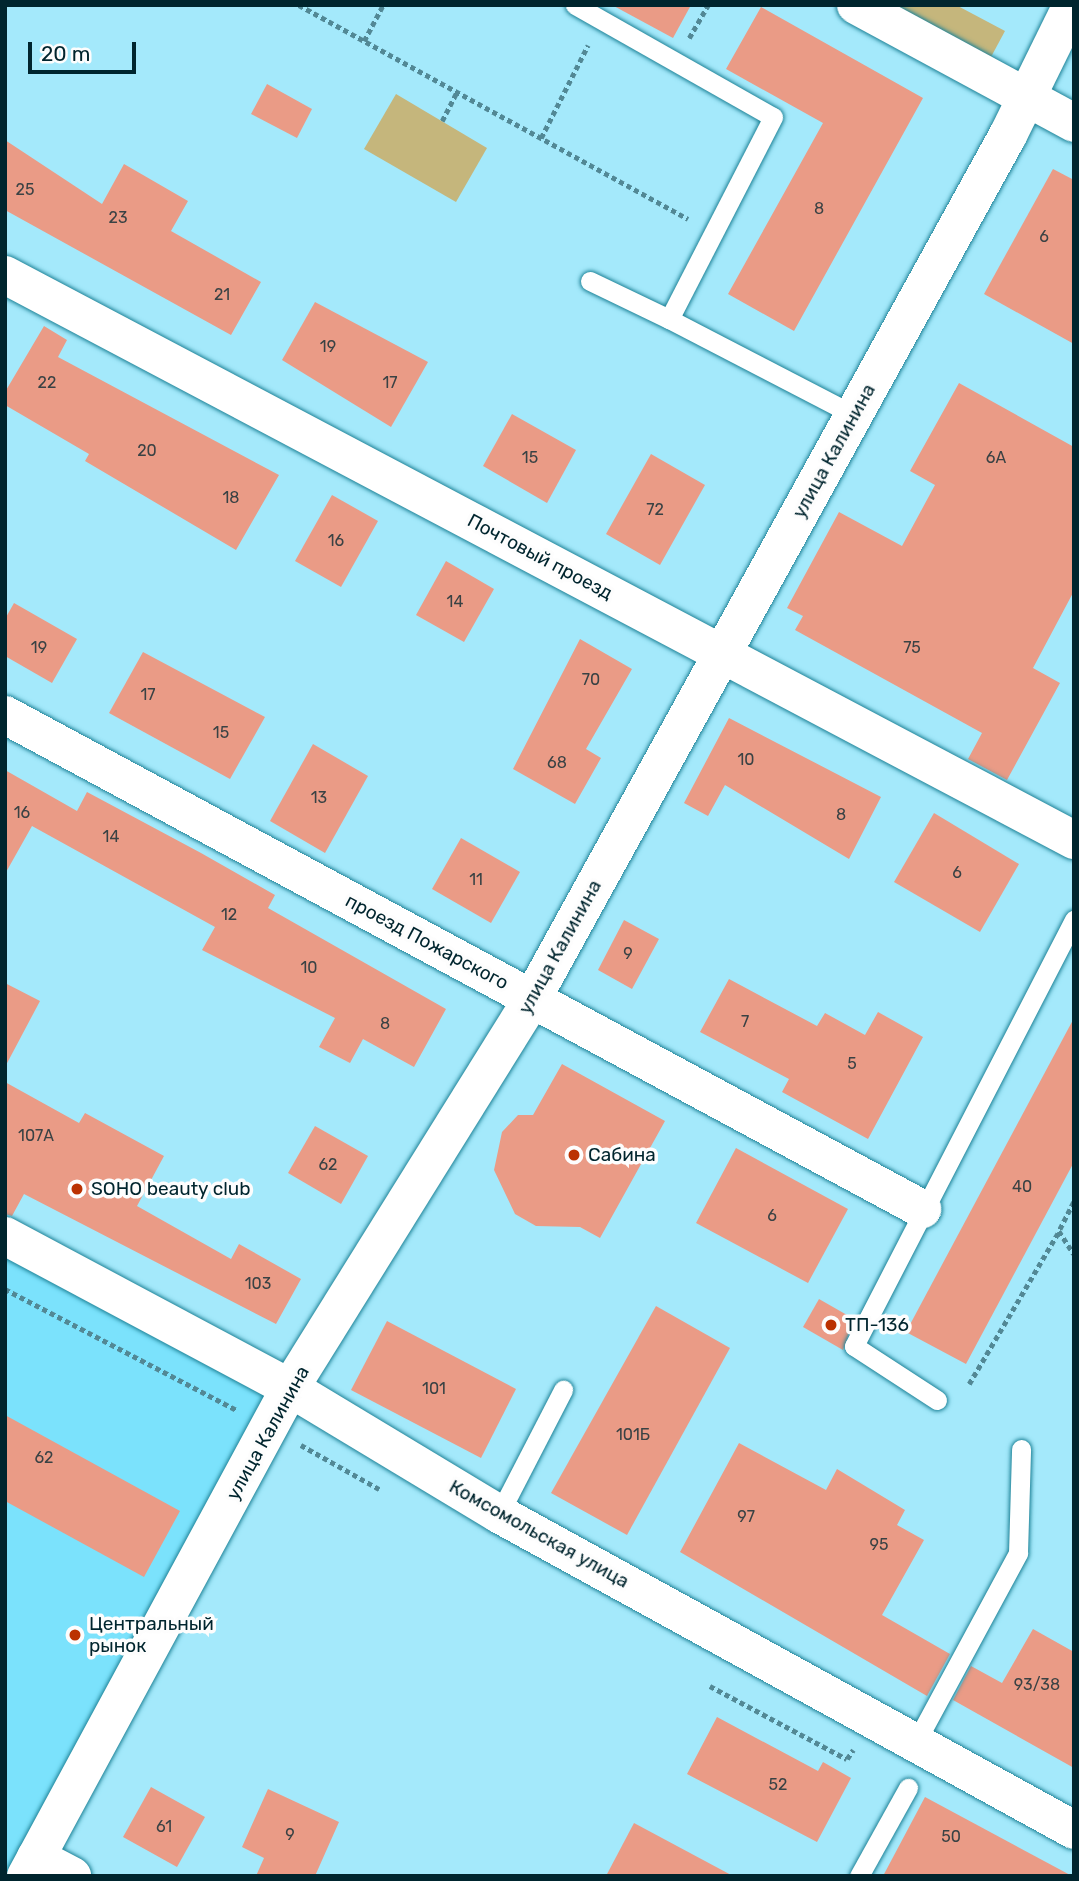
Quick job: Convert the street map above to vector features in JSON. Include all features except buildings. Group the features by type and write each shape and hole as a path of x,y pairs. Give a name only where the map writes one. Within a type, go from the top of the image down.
{"street":[{"path":"856,5 1074,123"},
{"name":"улица Калинина","path":"31,1866 290,1388 532,999 854,415 1026,97 1072,5"},
{"name":"Почтовый проезд","path":"5,275 1074,840"},
{"name":"проезд Пожарского","path":"5,715 922,1209"},
{"name":"Комсомольская улица","path":"5,1236 290,1388 499,1514 917,1740 1074,1829"},
{"path":"31,1866 72,1876"}],"lane":[{"path":"575,5 773,117 668,319"},
{"path":"590,281 854,415"},
{"path":"937,1400 855,1346 922,1209 1074,919"},
{"path":"499,1514 563,1390"},
{"path":"917,1740 1016,1568 1021,1448"},
{"path":"859,1876 908,1788"}],"path":[{"path":"299,5 714,233"},
{"path":"364,41 383,5"},
{"path":"676,63 708,5"},
{"path":"541,138 601,20"},
{"path":"442,121 457,91"},
{"path":"969,1384 1074,1202"},
{"path":"1059,1231 1074,1254"},
{"path":"5,1289 269,1427 390,1495"}],"shaded area":[{"path":"895,5 956,5 1005,31 991,57"},
{"path":"396,94 487,148 456,202 364,149"},
{"name":"Центральный рынок","path":"5,1249 276,1393 12,1876 5,1876"}],"place":[{"name":"Сабина","path":"574,1155"},
{"name":"SOHO beauty club","path":"77,1189"},
{"name":"ТП-136","path":"831,1325"},
{"name":"Центральный рынок","path":"75,1635"}]}
